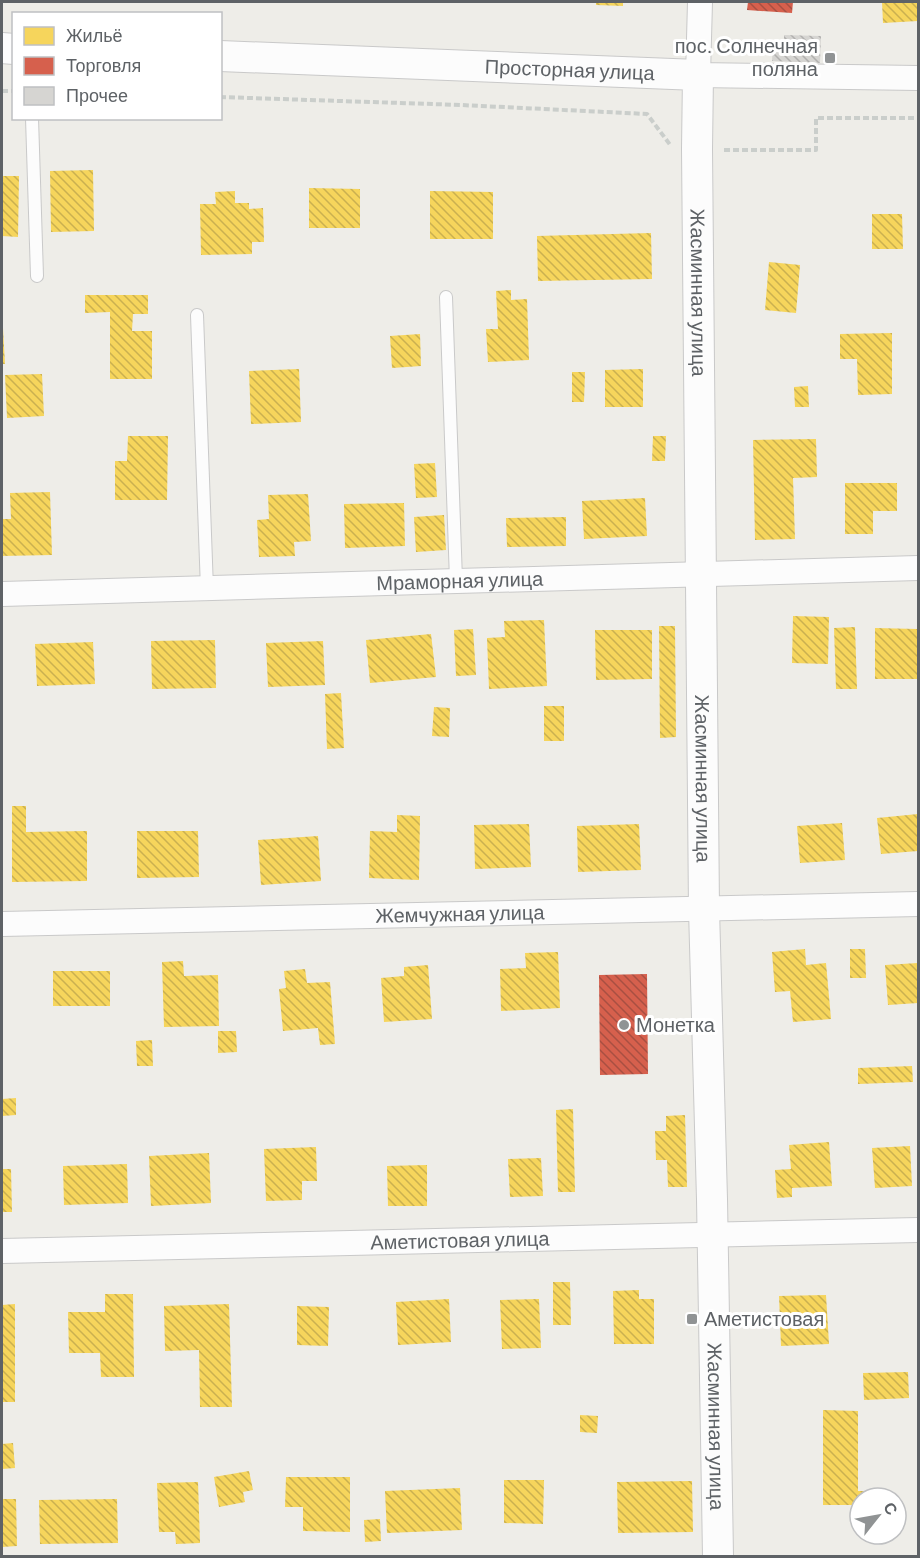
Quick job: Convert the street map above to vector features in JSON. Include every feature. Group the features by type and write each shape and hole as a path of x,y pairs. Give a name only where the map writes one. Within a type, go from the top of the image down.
{"street":[{"name":"Жасминная улица","path":"700,2 697,149 700,573 704,909 718,1557"},
{"name":"Просторная улица","path":"222,56 698,75 918,78"},
{"name":"Мраморная улица","path":"2,594 918,568"},
{"name":"Жемчужная улица","path":"2,924 918,904"},
{"name":"Аметистовая улица","path":"2,1251 918,1230"}],"lane":[{"path":"32,120 37,276"},
{"path":"446,297 456,580"},
{"path":"197,315 207,588"}],"path":[{"path":"222,97 647,114 673,149"},
{"path":"717,150 816,150 816,118 918,118"}],"building: Жильё":[{"path":"596,2 623,2 623,6 596,5"},
{"path":"882,2 918,2 918,21 883,23"},
{"path":"93,170 94,231 51,232 50,171"},
{"path":"2,176 19,176 18,237 2,236"},
{"path":"309,188 360,189 360,228 309,228"},
{"path":"235,191 235,203 249,203 249,209 263,208 264,242 252,242 252,254 201,255 200,204 216,204 215,192"},
{"path":"430,191 493,192 493,239 430,239"},
{"path":"872,214 902,214 903,249 872,249"},
{"path":"651,233 652,279 538,281 537,236"},
{"path":"769,262 800,265 796,313 765,310"},
{"path":"511,290 511,300 527,299 529,360 488,362 486,329 498,329 496,291"},
{"path":"85,295 148,295 148,314 133,314 132,331 152,331 152,379 110,379 110,312 85,313"},
{"path":"3,328 5,364 2,364"},
{"path":"892,333 892,394 858,395 857,359 840,359 840,334"},
{"path":"420,334 421,366 392,368 390,336"},
{"path":"299,369 301,422 251,424 249,371"},
{"path":"643,369 643,407 605,407 605,370"},
{"path":"572,372 585,372 584,402 572,402"},
{"path":"42,374 44,416 7,418 5,375"},
{"path":"808,386 809,407 795,407 794,387"},
{"path":"128,436 168,436 167,500 115,500 115,461 127,461"},
{"path":"653,436 666,436 665,461 652,461"},
{"path":"816,439 817,477 793,478 795,539 755,540 753,440"},
{"path":"435,463 437,497 416,498 414,464"},
{"path":"845,483 897,483 897,511 873,511 873,534 845,534"},
{"path":"50,492 52,555 2,556 2,519 11,519 10,493"},
{"path":"308,494 311,541 294,542 295,556 259,557 257,520 269,519 268,495"},
{"path":"645,498 647,536 584,539 582,501"},
{"path":"404,503 405,546 345,548 344,504"},
{"path":"444,515 446,550 416,552 414,517"},
{"path":"566,517 566,546 507,547 506,518"},
{"path":"793,616 829,617 828,664 792,663"},
{"path":"544,620 547,686 489,689 487,638 505,637 504,621"},
{"path":"659,626 675,626 676,737 660,738"},
{"path":"855,627 857,689 836,689 834,628"},
{"path":"875,628 918,629 918,679 875,679"},
{"path":"473,629 476,675 456,676 454,630"},
{"path":"595,630 652,630 652,679 596,680"},
{"path":"431,634 436,677 370,683 366,640"},
{"path":"215,640 216,688 152,689 151,641"},
{"path":"323,641 325,685 268,687 266,643"},
{"path":"93,642 95,684 37,686 35,644"},
{"path":"341,693 344,748 327,749 325,694"},
{"path":"544,706 564,706 564,741 544,741"},
{"path":"434,707 450,708 449,737 432,736"},
{"path":"12,806 26,806 26,832 87,831 87,881 12,882"},
{"path":"918,814 918,851 881,854 877,818"},
{"path":"397,815 420,816 419,880 369,878 370,831 397,832"},
{"path":"842,823 845,860 800,863 797,826"},
{"path":"529,824 531,867 475,869 474,825"},
{"path":"639,824 641,870 578,872 577,826"},
{"path":"137,831 198,831 199,877 137,878"},
{"path":"318,836 321,881 261,885 258,840"},
{"path":"805,949 806,965 826,963 831,1019 793,1022 790,991 775,992 772,952"},
{"path":"850,949 865,949 866,978 850,978"},
{"path":"558,952 560,1008 501,1011 500,969 526,968 525,953"},
{"path":"183,961 184,976 218,975 219,1026 164,1027 162,962"},
{"path":"918,963 918,1003 888,1005 885,965"},
{"path":"428,965 432,1019 384,1022 381,978 404,976 404,967"},
{"path":"305,969 307,983 330,982 335,1044 320,1045 318,1028 283,1031 279,989 286,988 284,971"},
{"path":"53,971 110,971 110,1006 53,1006"},
{"path":"218,1031 236,1031 237,1052 218,1053"},
{"path":"152,1040 153,1066 137,1066 136,1041"},
{"path":"912,1066 913,1082 858,1084 858,1068"},
{"path":"16,1098 16,1115 2,1116 2,1099"},
{"path":"573,1109 575,1192 558,1192 556,1110"},
{"path":"685,1115 687,1187 668,1187 667,1160 656,1160 655,1131 666,1131 666,1116"},
{"path":"829,1142 832,1186 792,1188 792,1197 777,1198 775,1170 791,1169 789,1145"},
{"path":"910,1146 912,1186 875,1188 872,1148"},
{"path":"316,1147 317,1181 302,1181 302,1200 266,1201 264,1149"},
{"path":"209,1153 211,1203 151,1206 149,1156"},
{"path":"541,1158 543,1196 510,1197 508,1159"},
{"path":"127,1164 128,1203 64,1205 63,1166"},
{"path":"427,1165 427,1206 388,1206 387,1166"},
{"path":"2,1169 11,1169 12,1212 2,1212"},
{"path":"553,1282 570,1282 571,1325 553,1325"},
{"path":"639,1290 639,1299 654,1299 654,1344 614,1344 613,1291"},
{"path":"105,1294 133,1294 134,1377 101,1377 100,1353 69,1353 68,1312 105,1312"},
{"path":"826,1295 829,1344 781,1346 779,1296"},
{"path":"449,1299 451,1342 398,1345 396,1302"},
{"path":"539,1299 541,1348 502,1349 500,1300"},
{"path":"15,1304 15,1402 2,1402 2,1305"},
{"path":"229,1304 232,1407 200,1407 199,1350 165,1351 164,1306"},
{"path":"297,1306 329,1307 328,1346 297,1345"},
{"path":"908,1372 909,1398 864,1400 863,1373"},
{"path":"823,1410 858,1411 858,1486 848,1486 848,1505 823,1505"},
{"path":"580,1415 598,1416 597,1433 580,1432"},
{"path":"13,1443 15,1468 2,1469 2,1444"},
{"path":"249,1471 253,1490 243,1492 245,1502 219,1507 214,1477"},
{"path":"286,1477 350,1477 350,1532 303,1531 303,1507 285,1507"},
{"path":"504,1480 544,1480 543,1524 504,1523"},
{"path":"692,1481 693,1532 618,1533 617,1482"},
{"path":"198,1482 200,1543 176,1544 175,1532 159,1532 157,1483"},
{"path":"460,1488 462,1530 387,1533 385,1491"},
{"path":"2,1499 16,1499 17,1546 2,1547"},
{"path":"117,1499 118,1543 40,1544 39,1500"},
{"path":"380,1519 381,1541 365,1542 364,1520"}],"building: Торговля":[{"path":"748,2 793,2 792,13 747,10"},
{"name":"Монетка","path":"647,974 648,1074 600,1075 599,975"}],"building: Прочее":[{"path":"784,35 821,36 820,63 772,61 773,43 784,44"}],"place":[{"name":"пос. Солнечная поляна","path":"830,58"},
{"name":"Монетка","path":"624,1025"},
{"name":"Аметистовая","path":"692,1319"}]}
